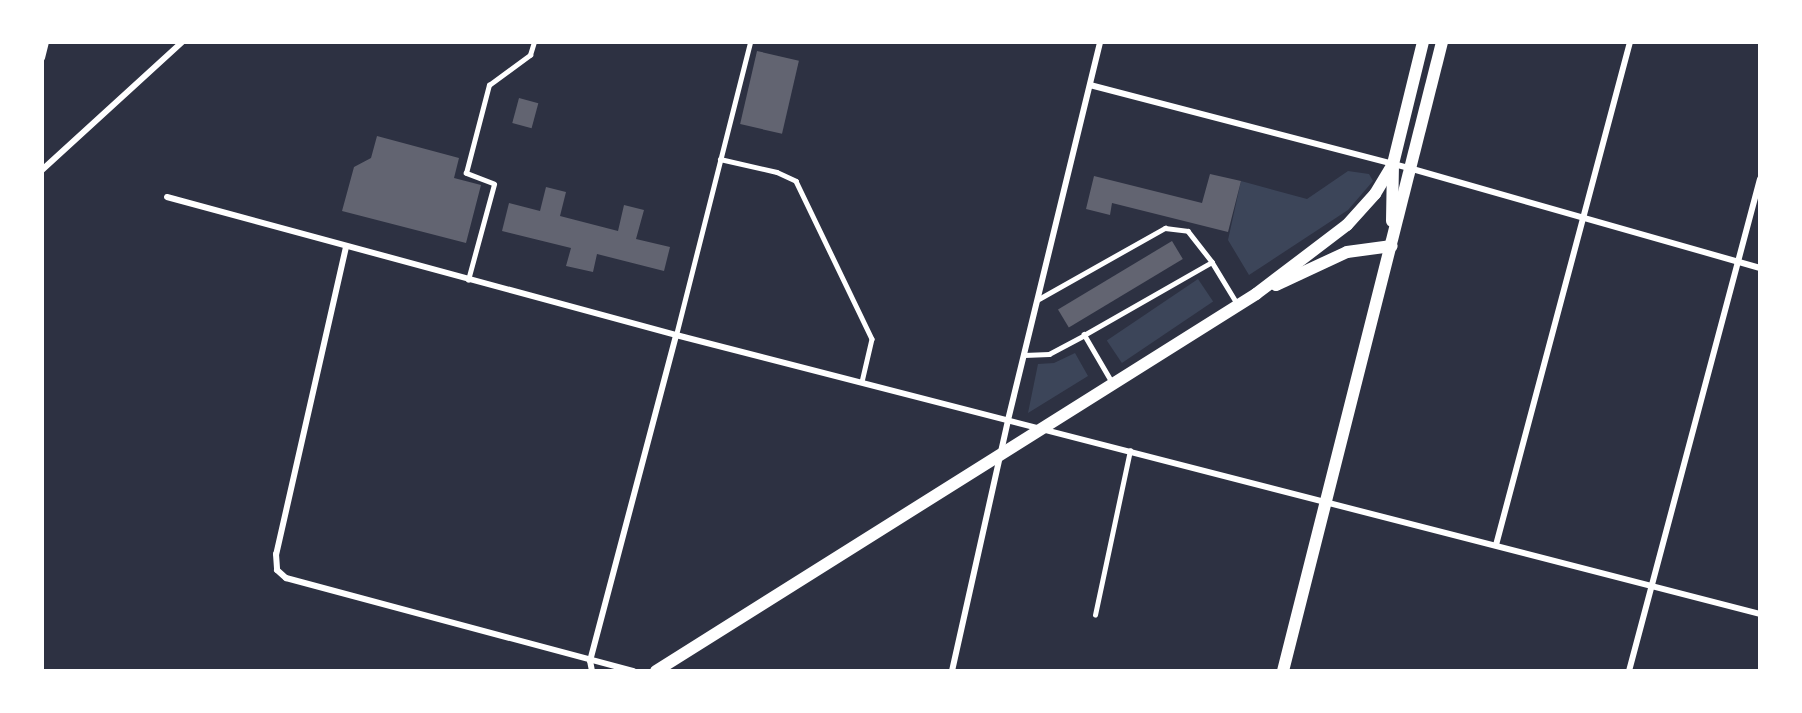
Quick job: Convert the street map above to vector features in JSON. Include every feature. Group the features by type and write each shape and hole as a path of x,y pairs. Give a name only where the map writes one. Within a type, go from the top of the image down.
{"main road":[{"path":"1392,246 1393,164 1424,42"},
{"path":"1283,671 1442,42"},
{"path":"656,671 1256,294 1347,225 1375,194 1393,164"},
{"path":"1256,294 1347,252 1392,246"}],"street":[{"path":"42,58 46,42"},
{"path":"42,170 182,42"},
{"path":"952,671 1008,420 1100,42"},
{"path":"1496,545 1630,42"},
{"path":"1090,85 1409,168 1760,268"},
{"path":"42,159 52,161"},
{"path":"1629,671 1760,179"},
{"path":"167,197 676,335 1760,614"},
{"path":"346,247 276,554 277,570 286,578 634,671"},
{"path":"592,671 590,661 676,335"}],"lane":[{"path":"468,280 494,184 466,173 489,86 530,55 534,42"},
{"path":"676,335 750,42"},
{"path":"720,159 777,172 796,182 872,339 862,382"},
{"path":"1037,300 1165,228 1188,231 1212,261 1238,305"},
{"path":"1024,355 1049,354 1212,261"},
{"path":"1084,335 1112,384"},
{"path":"1095,615 1130,451"}],"shaded area":[{"path":"1348,171 1369,174 1373,181 1348,210 1249,275 1228,240 1241,181 1307,199"},
{"path":"1198,279 1213,301 1122,363 1107,341"},
{"path":"1075,353 1088,376 1028,413 1038,364 1054,363"}],"building":[{"path":"757,51 799,61 782,134 740,124"},
{"path":"519,98 538,103 532,128 512,123"},
{"path":"377,136 459,158 454,178 481,185 466,243 342,211 354,167 371,158"},
{"path":"1210,174 1241,181 1228,232 1112,203 1110,215 1086,209 1094,176 1202,203"},
{"path":"546,187 566,192 560,216 618,231 624,205 644,210 636,239 670,247 664,271 597,254 593,272 566,266 571,248 502,231 509,203 540,211"},
{"path":"1172,241 1183,259 1069,328 1058,310"}]}
